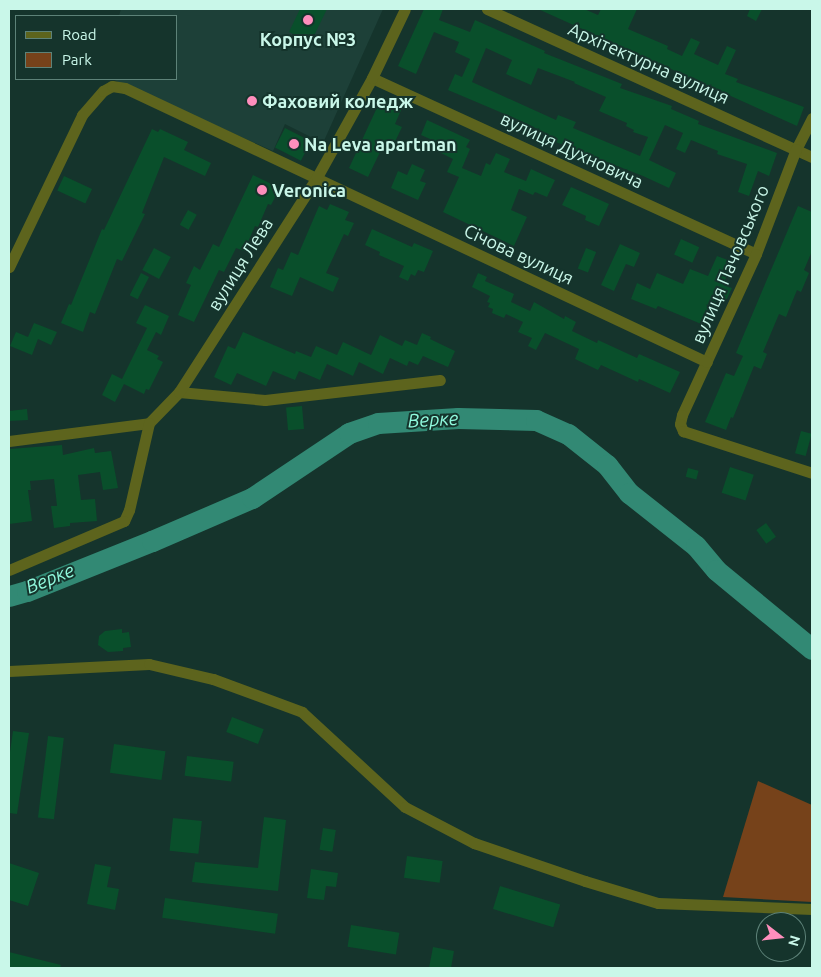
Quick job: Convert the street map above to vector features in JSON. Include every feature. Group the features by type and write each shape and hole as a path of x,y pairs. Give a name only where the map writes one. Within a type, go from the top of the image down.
{"street":[{"name":"вулиця Лева","path":"149,423 179,392 317,177 372,78 405,9"},
{"name":"Архітектурна вулиця","path":"487,9 796,148 812,157"},
{"name":"вулиця Духновича","path":"372,78 756,254"},
{"name":"Січова вулиця","path":"9,267 82,115 102,90 112,86 125,88 317,177 707,362"},
{"name":"вулиця Пачовського","path":"812,118 796,148 756,254 680,424 683,431 812,473"},
{"path":"179,392 265,400 440,380"},
{"path":"9,441 149,423 129,510 124,521 9,570"},
{"path":"9,671 149,664 213,679 302,712 405,807 474,843 585,881 658,903 812,909"}],"shaded area":[{"name":"Фаховий коледж","path":"121,9 383,9 323,143 285,124 273,151 114,80 178,80 178,15 119,15"}],"green space":[{"path":"758,781 812,805 812,902 723,897"}],"building":[{"name":"Корпус №3","path":"300,9 327,9 311,42 289,32"},
{"path":"424,9 443,9 439,20 470,32 475,20 545,51 544,53 622,84 620,88 672,106 671,109 699,121 698,124 777,153 769,176 758,171 749,196 738,192 747,164 717,154 718,151 691,140 685,153 676,149 683,133 665,125 649,160 676,173 669,188 548,139 550,136 528,124 448,90 455,74 462,77 470,59 455,52 459,42 434,32 416,74 398,66","holes":["486,48 512,60 506,74 531,85 538,68 575,82 606,97 599,111 627,123 626,126 634,130 633,132 648,137 640,156 573,128 576,122 558,115 556,120 472,82"]},
{"path":"538,9 584,9 598,15 601,9 637,9 628,29 668,46 667,49 682,56 691,38 700,42 694,54 718,65 727,46 736,50 725,74 738,79 736,82 804,107 797,126"},
{"path":"750,9 762,9 756,21 747,16"},
{"path":"381,99 402,108 395,124 402,127 393,146 386,142 368,177 349,168"},
{"path":"427,120 470,140 466,147 470,149 462,168 481,176 486,163 490,165 496,153 510,159 504,172 526,181 531,169 555,180 547,197 535,192 533,195 519,189 511,210 527,217 514,246 443,212 459,177 447,172 453,159 427,146 430,139 421,135"},
{"name":"Na Leva apartman","path":"285,128 311,141 301,161 275,148"},
{"path":"152,129 158,132 160,129 188,142 184,150 211,163 205,176 164,157 142,213 145,214 122,261 117,259 95,314 90,312 83,332 61,323 69,304 71,305 102,229 104,230"},
{"path":"412,164 425,170 420,181 426,183 418,200 391,188 398,171 407,175"},
{"path":"253,175 280,188 271,205 268,204 258,227 255,226 244,251 236,248 224,272 219,270 194,322 178,315 191,285 186,283 194,266 200,270 213,244 219,247"},
{"path":"64,176 92,189 85,204 57,191"},
{"path":"571,187 609,204 599,226 585,220 586,216 562,205"},
{"path":"330,204 349,212 345,220 354,223 348,236 344,234 326,273 339,278 333,292 300,277 292,296 270,287 278,268 283,270 291,252 298,255 319,206 327,210"},
{"path":"798,206 812,212 812,251 804,270 809,273 801,292 797,290 786,317 779,314 763,352 767,354 761,369 754,366 733,418 731,417 726,430 705,422 726,373 734,376 743,356 736,353"},
{"path":"188,210 197,215 189,230 180,225"},
{"path":"372,229 412,247 414,243 433,251 424,272 418,270 415,276 411,274 408,281 399,277 404,266 379,255 380,252 365,245"},
{"path":"681,239 699,247 692,263 674,255"},
{"path":"620,244 640,253 634,267 626,264 614,291 601,285"},
{"path":"154,248 171,257 159,279 142,270"},
{"path":"586,248 596,252 588,273 578,268"},
{"path":"717,256 733,262 723,285 732,288 725,303 717,300 706,326 658,306 656,309 631,299 637,283 650,289 657,273 683,284 690,269 708,276"},
{"path":"141,273 149,277 138,299 130,295"},
{"path":"478,273 487,277 485,281 514,294 511,302 530,311 534,302 564,319 565,316 576,322 572,331 597,343 598,340 637,358 639,354 680,372 670,393 639,379 638,382 601,365 598,370 575,359 579,349 545,333 536,350 528,346 532,338 518,332 523,322 506,314 504,318 492,313 493,309 488,307 490,303 487,302 490,296 472,287"},
{"path":"145,305 169,316 161,335 156,332 147,350 159,356 157,359 163,362 149,390 146,389 144,394 124,384 115,402 102,395 112,374 122,379 147,328 136,323"},
{"path":"34,323 57,332 51,345 38,339 32,355 10,346 16,332 28,337"},
{"path":"243,332 295,354 296,351 311,357 316,346 337,355 343,342 371,355 380,335 402,346 405,340 417,345 422,333 455,351 448,367 423,356 418,365 409,361 407,366 390,358 383,374 359,362 353,376 327,364 320,380 299,371 295,380 273,371 266,386 237,373 231,385 214,377 228,346 235,349"},
{"path":"302,406 304,429 288,430 286,407"},
{"path":"27,409 28,420 9,421 9,411"},
{"path":"801,431 812,434 806,456 795,453"},
{"path":"62,445 63,455 94,448 95,453 111,451 118,488 103,490 100,472 78,475 81,500 95,499 97,521 70,523 70,526 54,528 51,506 57,506 54,479 30,481 31,490 28,490 32,521 9,524 9,449"},
{"path":"730,467 754,475 745,500 722,493"},
{"path":"688,468 699,471 696,480 686,477"},
{"path":"766,523 776,537 766,544 756,530"},
{"path":"122,629 122,633 129,632 131,647 123,648 123,651 108,652 98,645 99,636 105,631"},
{"path":"232,717 264,729 258,744 226,732"},
{"path":"13,731 29,733 17,814 9,813 9,759"},
{"path":"48,736 64,738 54,819 38,817"},
{"path":"114,744 165,751 161,780 110,773"},
{"path":"187,756 234,762 231,782 185,776"},
{"path":"264,817 286,820 278,891 192,882 195,862 258,868"},
{"path":"173,818 202,821 198,854 170,851"},
{"path":"323,828 336,830 332,852 320,850"},
{"path":"407,856 443,861 440,883 404,878"},
{"path":"9,863 39,873 28,906 9,900"},
{"path":"95,864 111,867 107,887 119,889 115,910 87,904"},
{"path":"311,869 338,873 336,887 326,886 324,900 307,898"},
{"path":"500,886 560,904 553,927 493,909"},
{"path":"165,898 278,914 275,934 162,918"},
{"path":"351,925 399,933 396,954 348,947"},
{"path":"433,947 454,951 451,968 429,968"},
{"path":"9,952 61,965 60,968 9,968"}],"waterway":[{"name":"Верке","path":"9,596 27,591 152,541 252,498 349,433 378,423 458,418 536,420 568,434 607,465 629,493 696,546 716,570 812,649"}],"place":[{"name":"Корпус №3","path":"308,20"},
{"name":"Фаховий коледж","path":"252,101"},
{"name":"Na Leva apartman","path":"294,144"},
{"name":"Veronica","path":"262,190"}]}
